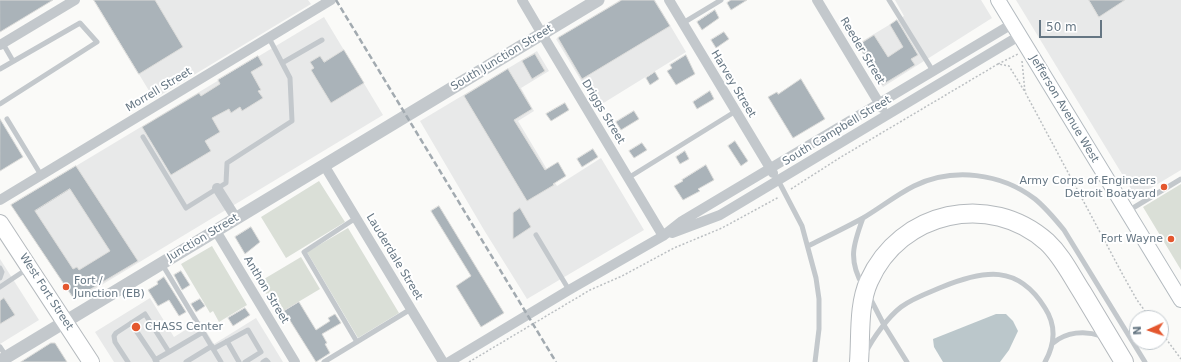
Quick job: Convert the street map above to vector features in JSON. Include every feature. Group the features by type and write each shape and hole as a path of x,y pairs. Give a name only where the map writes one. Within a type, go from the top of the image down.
{"highway":[{"path":"861,362 862,308 866,290 877,265 887,251 900,239 919,227 939,218 953,214 972,213 997,216 1011,220 1024,226 1042,238 1056,252 1124,362"}],"main road":[{"name":"Jefferson Avenue West","path":"998,0 1014,33 1181,300"},
{"name":"West Fort Street","path":"0,224 66,321 91,362"}],"street":[{"path":"1,43 75,0"},
{"name":"Morrell Street","path":"0,200 331,0"},
{"name":"Driggs Street","path":"522,0 663,236"},
{"name":"South Junction Street","path":"406,116 598,0"},
{"name":"Harvey Street","path":"669,0 778,180"},
{"name":"Reeder Street","path":"817,0 886,115"},
{"name":"South Campbell Street","path":"449,362 663,236 682,221 933,71 1014,33"},
{"name":"South Campbell Street","path":"663,236 720,215 886,115 1014,33"},
{"name":"Junction Street","path":"2,355 66,321 406,116"},
{"name":"Lauderdale Street","path":"324,165 443,362"},
{"path":"218,188 236,218"},
{"name":"Anthon Street","path":"216,231 295,362"}],"lane":[{"path":"683,23 721,0"},
{"path":"890,0 933,71"},
{"path":"0,69 80,23 97,42 0,104"},
{"path":"143,137 186,208 226,182 227,163 292,121 290,78 269,38"},
{"path":"282,62 322,40"},
{"path":"1,43 13,61"},
{"path":"628,178 736,111"},
{"path":"8,119 41,175"},
{"path":"808,246 863,218 914,186 937,178 963,175 982,176 1001,181 1020,189 1043,206 1064,230 1145,362"},
{"path":"1127,212 1181,179"},
{"path":"778,180 802,226 816,278 819,299 819,329 816,362"},
{"path":"356,218 304,252 357,342"},
{"path":"863,218 853,254 855,269 884,325 907,362"},
{"path":"536,235 569,290"},
{"path":"162,264 221,362"},
{"path":"0,268 2,272 0,278"},
{"path":"0,285 30,268"},
{"path":"861,362 884,325 901,307 928,293 966,278 982,274 996,274 1017,280 1036,294 1050,318 1053,330 1053,343 1045,362"},
{"path":"324,362 411,309"},
{"path":"128,362 115,342 114,336 145,314 169,352"},
{"path":"131,323 156,361 203,332"},
{"path":"186,362 248,330 261,352 245,362"},
{"path":"1053,343 1064,335 1085,332 1096,334 1111,341"},
{"path":"227,342 239,362"},
{"path":"263,362 266,360 268,362"}],"path":[{"path":"1014,33 1019,53 1022,56 1023,83 1025,92 1124,277 1144,310"},
{"path":"998,64 1019,53"},
{"path":"1169,343 1181,359"}],"shaded area":[{"path":"94,0 308,0 311,4 154,99"},
{"path":"620,0 655,0 686,52 597,107 556,39"},
{"path":"895,0 981,0 992,18 883,87 859,43 904,16"},
{"path":"1016,0 1181,0 1181,170 1136,197"},
{"path":"324,17 383,115 75,301 11,205"},
{"path":"537,51 549,71 521,88 534,111 518,121 557,186 601,158 644,230 527,299 484,230 420,121"},
{"path":"319,181 345,222 286,258 261,217"},
{"name":"Fort Wayne","path":"1181,184 1181,270 1143,207"},
{"path":"348,228 399,313 358,338 307,252"},
{"path":"212,246 247,305 219,322 213,311 210,313 181,264"},
{"path":"301,257 320,289 278,314 259,282"},
{"path":"0,259 39,320 0,344"},
{"name":"CHASS Center","path":"150,298 174,337 200,321 214,344 256,318 283,362 114,362 95,332"},
{"path":"996,314 1006,314 1013,321 1018,331 1009,350 1000,362 943,362 934,347 933,339"}],"building":[{"path":"0,0 53,0 0,32"},
{"path":"94,0 155,0 183,47 139,74"},
{"path":"622,0 654,0 670,26 582,79 558,38"},
{"path":"731,0 747,0 731,10 727,3"},
{"path":"1089,0 1125,0 1099,17"},
{"path":"715,10 719,18 702,30 697,22"},
{"path":"897,20 918,55 911,59 915,65 882,85 858,45 874,35 888,57 903,47 890,25"},
{"path":"724,32 729,39 716,48 711,40"},
{"path":"344,50 364,83 331,103 311,70 314,68 310,62 320,56 324,62"},
{"path":"535,54 545,71 532,79 522,61"},
{"path":"686,55 695,74 676,85 667,71 672,68 670,65"},
{"path":"258,56 263,65 251,72 261,90 258,91 263,98 242,111 240,107 231,113 229,109 212,118 220,132 205,141 211,151 171,175 142,127 199,93 201,96 220,84 218,80"},
{"path":"508,69 532,109 514,120 545,170 558,162 566,176 527,201 464,96"},
{"path":"655,72 659,79 650,85 646,78"},
{"path":"801,79 825,119 793,138 768,97 777,92 778,94"},
{"path":"710,91 714,99 697,109 693,102"},
{"path":"565,103 569,110 551,121 546,114"},
{"path":"634,111 639,119 621,130 616,122"},
{"path":"0,119 23,157 0,171"},
{"path":"735,141 748,161 741,166 728,146"},
{"path":"642,143 647,150 634,158 629,151"},
{"path":"593,149 598,157 582,167 577,159"},
{"path":"685,151 689,159 680,164 676,157"},
{"path":"706,165 714,180 698,189 700,191 683,200 674,186"},
{"path":"76,166 138,261 74,299 11,205","holes":["70,189 110,251 79,270 77,267 73,269 35,211"]},
{"path":"439,206 504,313 481,327 456,286 471,276 431,211"},
{"path":"520,208 531,227 513,239 513,213"},
{"path":"251,227 260,242 245,254 235,237"},
{"path":"181,271 190,285 182,290 174,275"},
{"path":"164,277 186,312 179,316 169,300 158,306 148,290 158,284 157,282"},
{"path":"4,298 15,315 0,324 0,301"},
{"path":"200,299 205,306 196,312 191,304"},
{"path":"299,302 316,330 330,321 328,318 335,314 341,323 322,334 330,353 316,362 284,311"},
{"path":"245,308 250,315 233,326 228,318"},
{"path":"51,343 55,343 67,362 21,362"}],"railway":[{"path":"336,0 556,362"}],"place":[{"name":"Army Corps of Engineers Detroit Boatyard","path":"1164,187"},
{"name":"Fort Wayne","path":"1171,239"},
{"name":"Fort / Junction (EB)","path":"66,287"},
{"name":"CHASS Center","path":"136,327"}]}
